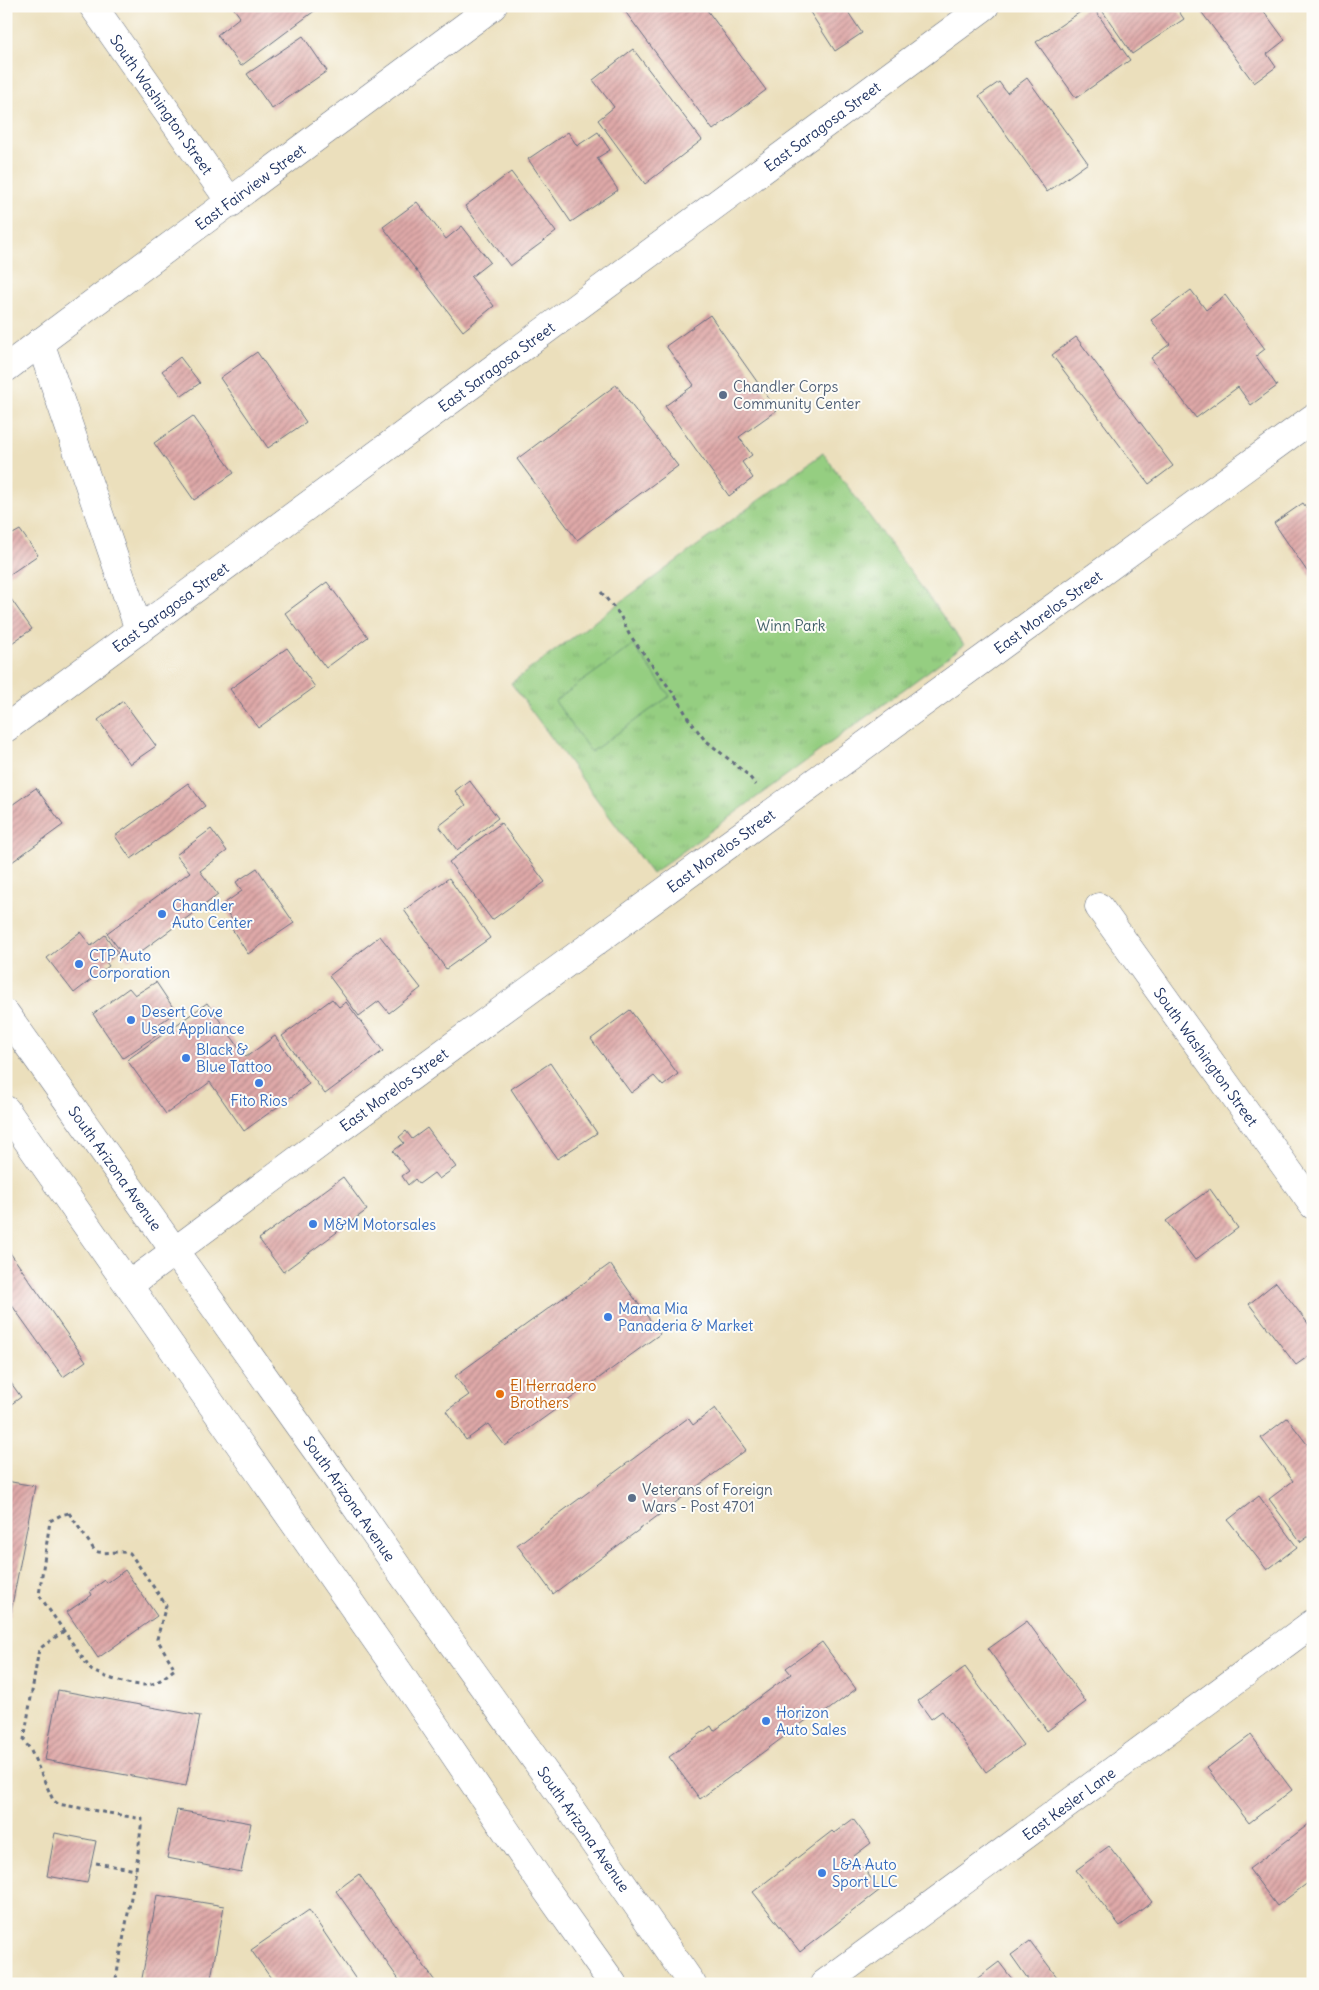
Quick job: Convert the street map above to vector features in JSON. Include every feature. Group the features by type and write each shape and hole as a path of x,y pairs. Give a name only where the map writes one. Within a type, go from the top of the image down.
{"street":[{"name":"South Washington Street","path":"93,6 231,202"},
{"name":"East Saragosa Street","path":"6,728 985,6"},
{"name":"East Fairview Street","path":"6,368 491,7"},
{"path":"40,342 139,630"},
{"name":"East Morelos Street","path":"129,1285 342,1127 1313,418"},
{"name":"South Washington Street","path":"1099,907 1313,1205"},
{"name":"South Arizona Avenue","path":"6,1014 692,1984"},
{"path":"6,1110 400,1674 523,1857 612,1984"},
{"name":"East Kesler Lane","path":"824,1984 1313,1624"}],"path":[{"path":"601,592 620,615 629,634 679,700 688,718 704,739 748,775 777,811"},
{"path":"69,1513 95,1551 103,1553 119,1551 130,1553 164,1600 166,1611 157,1639 176,1669 152,1684 105,1677 87,1666 64,1631 39,1595 50,1521 69,1513"},
{"path":"64,1631 39,1650 24,1740 31,1751 53,1800 58,1804 142,1819 136,1870 115,1984"},
{"path":"96,1863 136,1870"}],"green space":[{"name":"Winn Park","path":"823,453 964,645 652,874 511,683"},
{"path":"633,645 670,696 591,752 555,701"}],"building":[{"path":"232,6 321,6 241,66 217,35 240,17"},
{"path":"621,6 704,6 766,90 713,130"},
{"path":"806,6 844,6 862,33 835,51"},
{"path":"1089,6 1092,6 1130,60 1076,98 1036,42"},
{"path":"1099,6 1175,6 1184,19 1132,54"},
{"path":"1197,6 1260,6 1285,40 1267,54 1276,67 1254,83"},
{"path":"303,36 327,71 272,109 247,74"},
{"path":"633,49 702,140 645,184 598,120 614,107 593,80"},
{"path":"1027,78 1088,163 1047,192 979,96 999,82 1007,93"},
{"path":"568,132 577,146 598,132 610,150 597,158 618,190 571,222 528,159"},
{"path":"511,172 556,232 510,266 465,206"},
{"path":"417,202 446,239 462,226 490,262 471,277 494,306 463,331 383,227"},
{"path":"1191,290 1206,310 1225,295 1265,349 1256,356 1277,386 1251,405 1238,387 1196,418 1151,358 1170,344 1151,320"},
{"name":"Chandler Corps Community Center","path":"710,315 777,410 739,437 752,455 742,462 753,478 729,496 665,406 694,385 666,346"},
{"path":"1076,337 1173,466 1149,484 1052,355"},
{"path":"257,352 306,422 268,448 220,378"},
{"path":"180,357 200,383 182,396 162,371"},
{"path":"616,385 678,466 577,540 517,459"},
{"path":"193,416 234,473 194,500 154,443"},
{"path":"1303,503 1313,517 1313,580 1274,523"},
{"path":"6,528 11,535 20,530 38,555 6,577"},
{"path":"327,582 368,637 326,668 285,613"},
{"path":"6,592 32,629 6,647"},
{"path":"287,648 315,687 258,728 230,689"},
{"path":"123,701 156,746 130,764 98,720"},
{"path":"469,780 498,818 457,850 439,826 466,805 455,791"},
{"path":"188,783 205,806 131,859 115,836"},
{"path":"36,788 63,825 12,862 6,854 6,803 9,807"},
{"path":"501,823 545,882 492,920 449,862"},
{"name":"Chandler Auto Center","path":"211,829 227,851 200,871 218,895 128,961 107,933 190,872 176,855"},
{"path":"257,868 294,923 248,954 230,926 235,924 222,905 242,891 236,882"},
{"path":"449,878 490,938 446,969 404,910"},
{"name":"CTP Auto Corporation","path":"80,932 91,946 105,935 118,953 106,962 109,966 74,993 47,958"},
{"path":"380,936 421,988 389,1013 379,1001 359,1016 329,976"},
{"name":"Desert Cove Used Appliance","path":"156,982 176,1012 156,1026 160,1033 123,1058 93,1014 129,988 135,995"},
{"path":"332,999 339,1007 346,1002 383,1051 325,1094 282,1036"},
{"path":"207,1003 246,1057 275,1036 309,1084 244,1131 210,1082 166,1114 127,1060"},
{"path":"630,1010 678,1074 663,1086 654,1076 631,1093 591,1039"},
{"path":"550,1063 597,1133 557,1159 511,1089"},
{"path":"427,1128 456,1167 439,1179 434,1173 419,1184 415,1179 408,1185 402,1176 409,1171 393,1151 404,1143 399,1137 406,1131 412,1139"},
{"name":"M&M Motorsales","path":"343,1177 367,1210 283,1272 259,1239"},
{"path":"1210,1189 1238,1228 1195,1260 1166,1221"},
{"path":"6,1247 86,1361 63,1377 6,1297"},
{"path":"610,1264 660,1334 505,1446 488,1424 466,1440 446,1411 469,1395 455,1376"},
{"path":"1276,1282 1313,1330 1313,1353 1296,1365 1249,1304"},
{"path":"6,1376 21,1397 6,1408"},
{"name":"Veterans of Foreign Wars - Post 4701","path":"715,1408 746,1450 553,1594 517,1545 688,1418 693,1425"},
{"path":"1287,1418 1313,1452 1313,1533 1301,1542 1269,1499 1293,1481 1261,1438"},
{"path":"6,1481 35,1486 10,1616 6,1615"},
{"path":"1259,1496 1297,1547 1267,1570 1228,1520"},
{"path":"125,1570 157,1616 98,1658 67,1612 92,1595 90,1591 105,1580 107,1583"},
{"path":"1027,1621 1086,1702 1047,1731 988,1649"},
{"name":"Horizon Auto Sales","path":"822,1642 856,1689 819,1717 816,1713 700,1799 669,1757 711,1726 714,1731 791,1674 786,1668"},
{"path":"965,1667 1023,1745 986,1772 942,1711 931,1719 918,1701"},
{"path":"58,1690 200,1716 186,1786 45,1760"},
{"path":"1251,1735 1292,1790 1249,1823 1207,1768"},
{"path":"177,1810 251,1823 241,1872 167,1858"},
{"name":"L&A Auto Sport LLC","path":"853,1819 871,1843 854,1856 880,1890 800,1952 753,1892 832,1831 834,1833"},
{"path":"1313,1821 1313,1879 1277,1906 1249,1869"},
{"path":"55,1833 96,1841 87,1883 47,1876"},
{"path":"1109,1846 1152,1902 1120,1926 1076,1870"},
{"path":"359,1874 437,1984 402,1984 336,1891"},
{"path":"157,1895 224,1906 210,1984 141,1984"},
{"path":"309,1910 359,1984 275,1984 251,1950"},
{"path":"1030,1941 1057,1977 1048,1984 1022,1984 1028,1979 1011,1955"},
{"path":"999,1962 1016,1984 970,1984"}],"place":[{"name":"Chandler Corps Community Center","path":"723,395"},
{"name":"Chandler Auto Center","path":"162,914"},
{"name":"CTP Auto Corporation","path":"79,964"},
{"name":"Desert Cove Used Appliance","path":"131,1020"},
{"name":"Black & Blue Tattoo","path":"186,1058"},
{"name":"Fito Rios","path":"259,1083"},
{"name":"M&M Motorsales","path":"313,1224"},
{"name":"Mama Mia Panaderia & Market","path":"608,1317"},
{"name":"El Herradero Brothers","path":"500,1394"},
{"name":"Veterans of Foreign Wars - Post 4701","path":"632,1498"},
{"name":"Horizon Auto Sales","path":"766,1721"},
{"name":"L&A Auto Sport LLC","path":"822,1873"}]}
